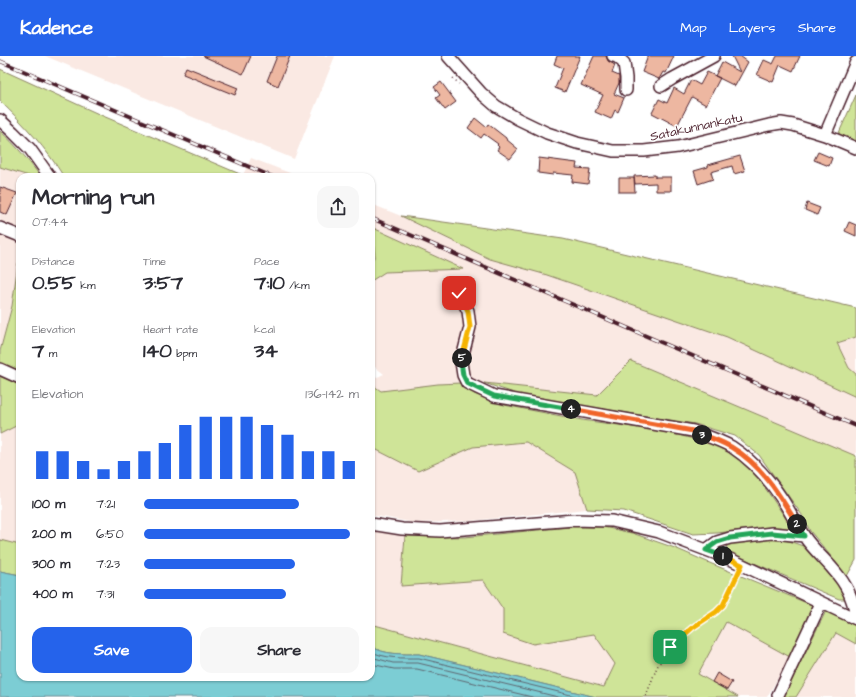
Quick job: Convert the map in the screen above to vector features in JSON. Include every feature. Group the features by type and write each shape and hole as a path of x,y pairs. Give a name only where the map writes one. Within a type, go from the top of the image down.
{"street":[{"name":"Satakunnankatu","path":"448,56 481,93 496,106 547,133 577,144 613,151 644,151 678,147 761,126 781,123 793,125 825,135 856,148"},
{"path":"613,56 617,57 624,63 626,90"},
{"path":"661,86 714,56"},
{"path":"825,135 856,62"},
{"path":"0,120 30,149 47,173"},
{"path":"0,228 16,234"},
{"path":"459,293 468,311 470,327 461,362 463,375 467,383 494,396 693,431 732,447 752,462 769,480 804,536 846,586 856,613"},
{"path":"0,369 16,376"},
{"path":"375,525 402,529 440,531 574,520 612,521 659,532 706,550 742,565 856,619"},
{"path":"706,550 717,542 730,538 772,533 804,536"},
{"path":"778,695 821,603"}],"path":[{"path":"451,75 460,86"},
{"path":"646,696 657,667 670,647 692,628 716,612 723,605 742,565"}],"shaded area":[{"path":"45,56 335,56 294,159"},
{"path":"251,158 290,173 244,173"},
{"path":"0,167 19,173 16,173 16,277 12,306 0,351"},
{"path":"375,206 401,216 490,259 547,275 727,337 856,397 856,456 632,361 597,395 484,383 438,384 381,391 375,387 375,378 384,374 375,367 375,278 385,272 462,269 375,229"},
{"path":"856,337 856,374 849,368 837,343"},
{"path":"16,426 16,544 0,540 0,433"},
{"path":"526,442 575,472 587,509 469,521 416,523 375,516 375,449 418,471 473,447"},
{"path":"375,532 405,536 401,586 483,580 503,609 533,644 594,634 615,664 605,687 375,625"},
{"path":"726,622 790,657 767,697 739,697 698,674"},
{"path":"836,633 856,644 856,697 796,697"}],"green space":[{"path":"0,69 103,116 238,173 61,173 50,156 18,118 0,101"},
{"path":"856,95 856,143 838,135"},
{"path":"0,131 22,153 38,173 19,173 0,167"},
{"path":"401,216 563,239 856,308 856,337 837,343 849,368 856,374 856,397 727,337 547,275 490,259"},
{"path":"375,229 463,269 385,272 375,278"},
{"path":"16,277 16,370 0,363 0,351 12,306"},
{"path":"631,361 856,456 856,560 847,576 810,531 802,515 759,455 735,436 695,424 523,396 484,383 597,395"},
{"path":"0,376 16,383 16,426 0,434"},
{"path":"461,383 474,394 504,405 582,420 662,431 721,447 736,455 755,473 793,529 772,527 693,534 624,511 587,509 575,472 526,442 473,447 418,471 375,449 375,387 381,391 438,384"},
{"path":"570,527 603,527 632,533 675,548 814,606 790,657 726,622 698,674 738,697 596,697 419,654 400,654 381,651 375,648 375,625 604,687 615,664 594,634 533,644 503,634 503,609 483,580 401,586 405,536 465,537"},
{"path":"769,538 789,541 803,546 839,586 846,599 839,599 728,552 726,544"},
{"path":"0,540 16,544 16,574 0,571"},
{"path":"826,611 856,626 856,644 836,633 796,697 783,697"}],"water":[{"path":"0,571 16,574 16,681 375,681 375,648 381,651 400,654 419,654 596,697 0,697"}],"building":[{"path":"203,56 251,56 243,74"},
{"path":"277,56 290,56 278,86 267,81"},
{"path":"557,56 580,56 565,92 555,88 563,68 554,64"},
{"path":"594,56 606,56 608,61 615,65 612,73 619,76 619,83 614,94 624,98 618,112 615,110 611,119 595,112 603,95 581,85"},
{"path":"648,56 674,56 666,73 663,72 659,79 642,72"},
{"path":"732,56 740,56 748,62 735,86 715,76 722,62 740,72"},
{"path":"777,56 800,56 793,71 780,65 773,82 757,75 764,60 773,64"},
{"path":"186,67 238,88 235,95 183,74"},
{"path":"707,72 720,78 706,105 692,97 677,126 652,113 659,99 667,103 674,88 684,94 691,80 700,85"},
{"path":"441,82 456,102 445,110 436,98 440,95 434,87"},
{"path":"475,118 486,127 488,124 518,149 510,159 497,150 499,147 497,145 498,144 484,134 481,138 468,128"},
{"path":"818,152 832,158 829,166 814,160"},
{"path":"740,156 745,171 734,174 732,166 711,172 713,179 698,184 694,171 708,167 708,165"},
{"path":"539,158 577,163 576,168 590,169 588,184 572,182 573,175 538,173"},
{"path":"655,175 655,177 671,177 671,191 656,191 656,183 635,184 634,176"},
{"path":"619,178 634,178 635,192 619,192"},
{"path":"0,187 16,193 7,215 0,212"},
{"path":"807,203 820,208 817,215 805,210"},
{"path":"849,222 856,225 856,236 845,231"},
{"path":"717,673 732,682 727,690 712,682"}],"railway":[{"path":"0,61 264,173"},
{"path":"375,220 856,426"}],"route":[{"path":"459,293 468,311 470,327 461,362 463,375 467,383 494,396 693,431 732,447 752,462 769,480 782,499 804,536 772,533 730,538 717,542 706,550 742,565 723,605 716,612 692,628 670,647"}]}
